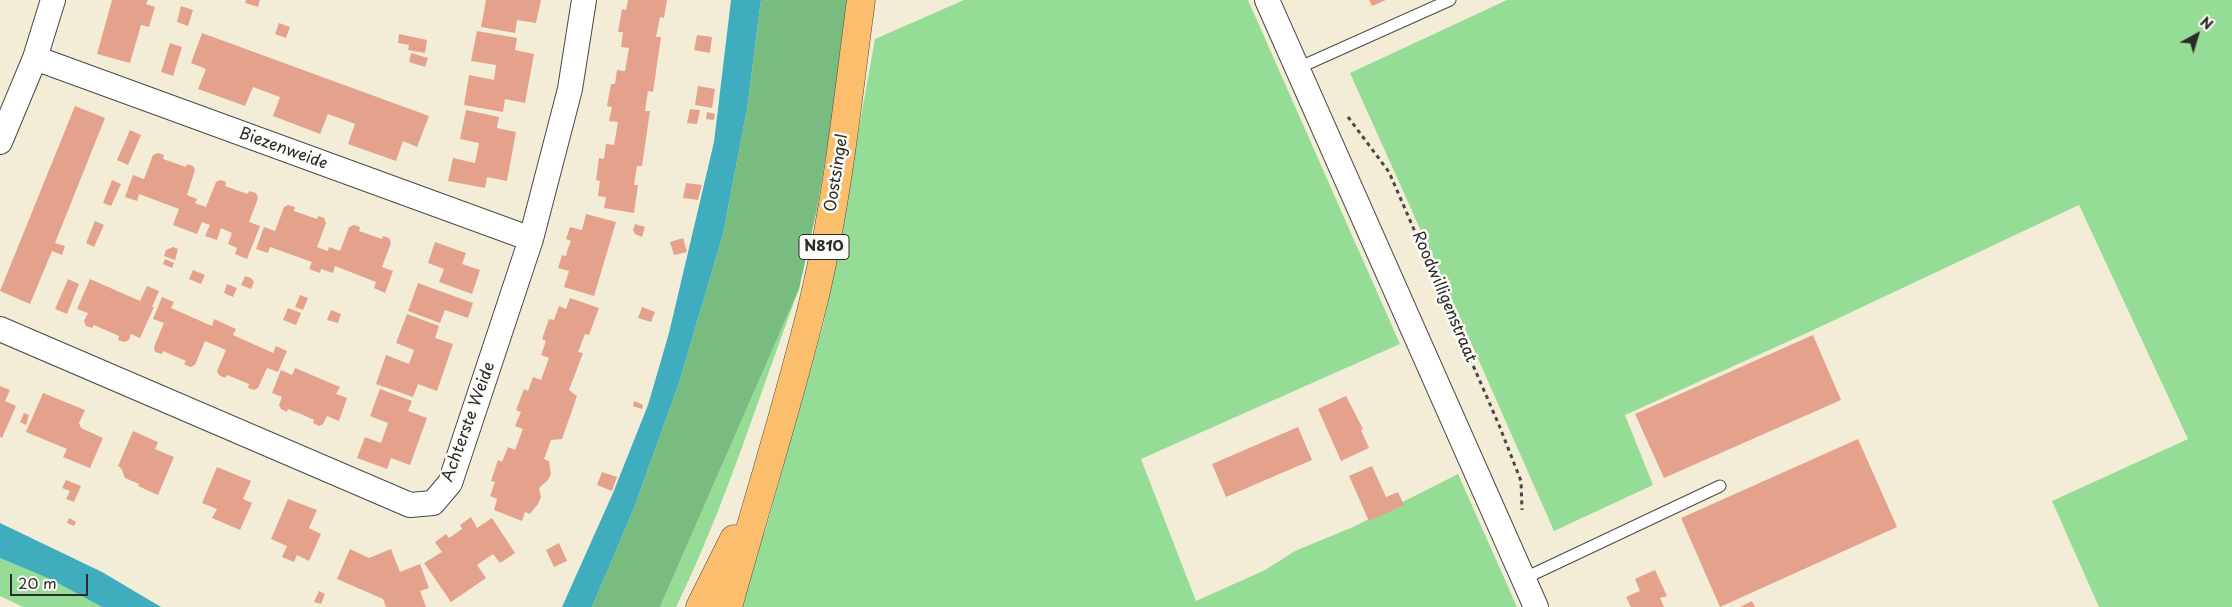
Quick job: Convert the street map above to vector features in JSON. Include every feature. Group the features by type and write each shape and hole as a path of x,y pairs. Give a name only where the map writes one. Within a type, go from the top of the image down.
{"main road":[{"name":"Oostsingel","path":"728,607 760,489 790,394 816,289 841,159 861,0"},
{"name":"Oostsingel","path":"700,607 760,489"}],"street":[{"path":"0,142 35,58 52,0"},
{"name":"Achterste Weide","path":"0,329 410,505 433,503 450,483 531,239 570,89 584,0"},
{"path":"1267,0 1536,607"},
{"name":"Biezenweide","path":"35,58 531,239"}],"lane":[{"path":"1298,68 1450,0"},
{"path":"1523,579 1720,486"}],"path":[{"name":"Roodwilligenstraat","path":"1346,114 1389,172 1521,480 1523,516"}],"green space":[{"path":"761,0 847,0 831,125 817,209 799,289 660,607 592,607 634,508 679,383 723,234 747,109"},
{"path":"964,0 1248,0 1400,344 1141,459 1196,601 1265,570 1295,551 1353,527 1458,474 1517,607 736,607 766,528 824,322 875,39"},
{"path":"1507,0 2232,0 2232,607 2099,607 2052,501 2188,439 2079,205 1809,332 1625,415 1653,485 1554,531 1350,73"},
{"path":"799,289 726,490 694,568 676,607 660,607"},
{"path":"0,558 50,579 102,607 23,607 0,596"}],"water":[{"path":"731,0 761,0 747,109 723,234 679,383 634,508 592,607 562,607 613,493 648,405 669,333 714,142"},
{"path":"0,523 102,572 161,607 102,607 50,579 0,558"}],"building":[{"path":"112,0 148,0 146,4 155,7 149,27 141,25 130,63 97,54"},
{"path":"246,0 260,0 258,7 245,3"},
{"path":"486,0 541,0 536,23 517,20 515,33 481,27"},
{"path":"628,0 667,0 664,18 660,17 656,37 661,37 653,92 648,91 645,111 650,111 642,166 637,166 634,185 638,185 634,213 604,208 606,197 598,196 600,181 596,180 599,158 604,159 606,144 614,145 618,122 609,121 612,107 607,106 611,84 615,84 617,70 625,71 629,48 621,47 623,32 618,32 622,9 626,10"},
{"path":"1369,0 1386,0 1372,6"},
{"path":"181,6 193,10 188,26 177,22"},
{"path":"279,23 290,27 286,38 275,34"},
{"path":"477,31 517,38 515,50 534,54 525,103 505,99 503,112 464,105 469,75 494,80 496,65 471,61"},
{"path":"202,33 429,116 417,147 403,141 396,161 348,144 355,124 328,114 320,134 273,116 280,97 253,87 245,106 198,89 206,69 191,63"},
{"path":"399,34 427,40 425,53 408,50 409,45 398,43"},
{"path":"697,35 712,37 710,53 694,50"},
{"path":"170,43 182,47 173,76 161,72"},
{"path":"411,53 428,58 425,67 409,62"},
{"path":"698,86 715,89 712,108 695,105"},
{"path":"75,106 105,118 55,243 65,246 62,255 52,251 30,304 0,291"},
{"path":"690,109 700,110 697,124 687,123"},
{"path":"466,110 499,117 497,128 516,132 507,181 487,177 485,188 448,181 453,158 475,163 479,143 460,139"},
{"path":"707,112 715,114 714,120 706,119"},
{"path":"130,130 141,135 128,165 117,160"},
{"path":"158,153 164,155 163,159 186,167 187,164 193,166 195,170 187,195 197,199 195,203 206,207 216,182 220,180 226,182 225,186 236,190 248,194 249,191 256,193 258,198 249,222 260,226 247,259 235,254 237,248 228,244 232,233 221,228 217,240 205,236 210,225 202,222 197,234 173,225 179,209 139,194 137,201 125,197 133,175 144,179 153,155"},
{"path":"112,180 121,184 111,206 103,203"},
{"path":"686,183 702,185 698,200 683,198"},
{"path":"288,205 295,207 294,211 317,219 318,216 324,218 326,223 317,247 328,251 329,247 340,251 349,227 354,225 360,227 359,231 382,239 383,236 389,238 391,243 382,267 393,271 385,293 374,288 376,282 335,266 333,273 321,269 320,273 309,269 312,262 270,247 268,253 256,249 264,227 275,231 284,207"},
{"path":"586,214 616,222 594,296 564,287 569,271 558,268 562,255 566,256 571,241 566,239 570,227 582,230"},
{"path":"95,221 104,225 94,247 86,243"},
{"path":"635,224 645,227 642,237 635,234 633,230"},
{"path":"683,238 687,252 674,255 670,242"},
{"path":"435,242 466,253 462,264 480,270 472,294 439,282 444,269 428,263"},
{"path":"173,247 178,249 175,260 164,256 166,250"},
{"path":"165,259 174,263 172,268 163,264"},
{"path":"193,270 205,275 201,284 189,279"},
{"path":"245,276 251,278 254,282 251,289 241,285"},
{"path":"68,279 79,284 67,314 55,309"},
{"path":"90,279 140,301 147,286 159,291 140,338 131,334 129,340 124,342 118,340 119,336 94,325 92,328 86,326 84,321 88,313 77,309"},
{"path":"418,283 473,303 468,318 445,310 440,323 408,311"},
{"path":"227,284 237,288 233,297 224,293"},
{"path":"300,295 308,298 303,310 295,307"},
{"path":"162,297 174,302 171,308 212,326 214,319 236,329 233,335 273,353 276,346 287,351 278,372 267,368 258,388 254,390 248,388 249,384 227,375 225,378 219,375 217,371 226,350 205,341 195,365 190,367 184,364 186,361 163,351 162,354 155,352 154,347 164,323 153,319"},
{"path":"570,298 599,308 589,335 585,334 578,352 583,353 569,390 577,396 562,439 551,440 544,459 549,461 551,474 548,480 539,488 541,497 538,504 530,514 525,512 522,521 494,510 497,499 490,496 495,482 491,481 498,460 502,462 508,447 515,450 523,429 515,426 521,412 516,410 524,389 528,391 533,377 541,380 549,358 541,355 546,341 542,339 549,319 554,320 559,306 566,309"},
{"path":"642,307 655,312 651,322 638,318"},
{"path":"288,308 301,313 296,325 283,320"},
{"path":"331,310 341,314 338,323 327,320"},
{"path":"407,314 439,326 435,338 453,344 437,391 418,384 413,397 376,384 386,355 409,364 414,350 396,343"},
{"path":"1813,335 1841,400 1664,478 1635,414"},
{"path":"295,368 340,387 336,394 347,398 339,421 327,416 323,424 319,426 313,423 314,420 301,414 288,409 287,412 281,409 279,405 282,397 272,393 281,370 292,375"},
{"path":"0,386 10,390 5,401 16,406 2,438 0,437"},
{"path":"380,389 412,401 408,411 427,418 410,465 391,458 387,469 357,458 365,437 381,443 388,423 370,416"},
{"path":"43,393 85,410 79,423 81,428 103,438 90,468 63,457 67,449 26,432"},
{"path":"1346,396 1363,429 1361,430 1369,448 1341,461 1318,409"},
{"path":"634,401 643,405 642,409 633,406"},
{"path":"24,413 29,415 26,425 20,422"},
{"path":"1298,427 1312,460 1226,497 1212,464"},
{"path":"133,431 158,442 155,449 174,457 158,495 125,478 121,468 118,466"},
{"path":"1858,439 1897,527 1720,607 1681,518"},
{"path":"1372,466 1386,497 1398,492 1404,505 1369,521 1349,476"},
{"path":"217,467 251,481 243,499 252,503 240,530 212,518 217,509 202,503"},
{"path":"602,472 617,477 612,491 597,485"},
{"path":"66,480 81,486 74,502 66,499 70,491 62,488"},
{"path":"288,499 317,510 309,528 321,534 309,561 297,555 294,562 282,557 287,546 271,539"},
{"path":"471,517 477,528 492,518 515,553 500,563 493,554 477,565 486,578 451,602 424,563 442,552 435,542 446,534 449,538 462,529 460,525"},
{"path":"69,518 76,522 74,526 67,523"},
{"path":"559,543 567,561 554,567 546,550"},
{"path":"350,549 369,558 391,549 400,572 420,564 429,588 420,591 426,607 386,607 383,599 337,579"},
{"path":"1655,570 1667,596 1660,598 1664,607 1631,607 1626,597 1640,591 1635,579"},
{"path":"319,591 325,594 321,604 314,602"},
{"path":"1752,601 1755,607 1740,607"}]}
